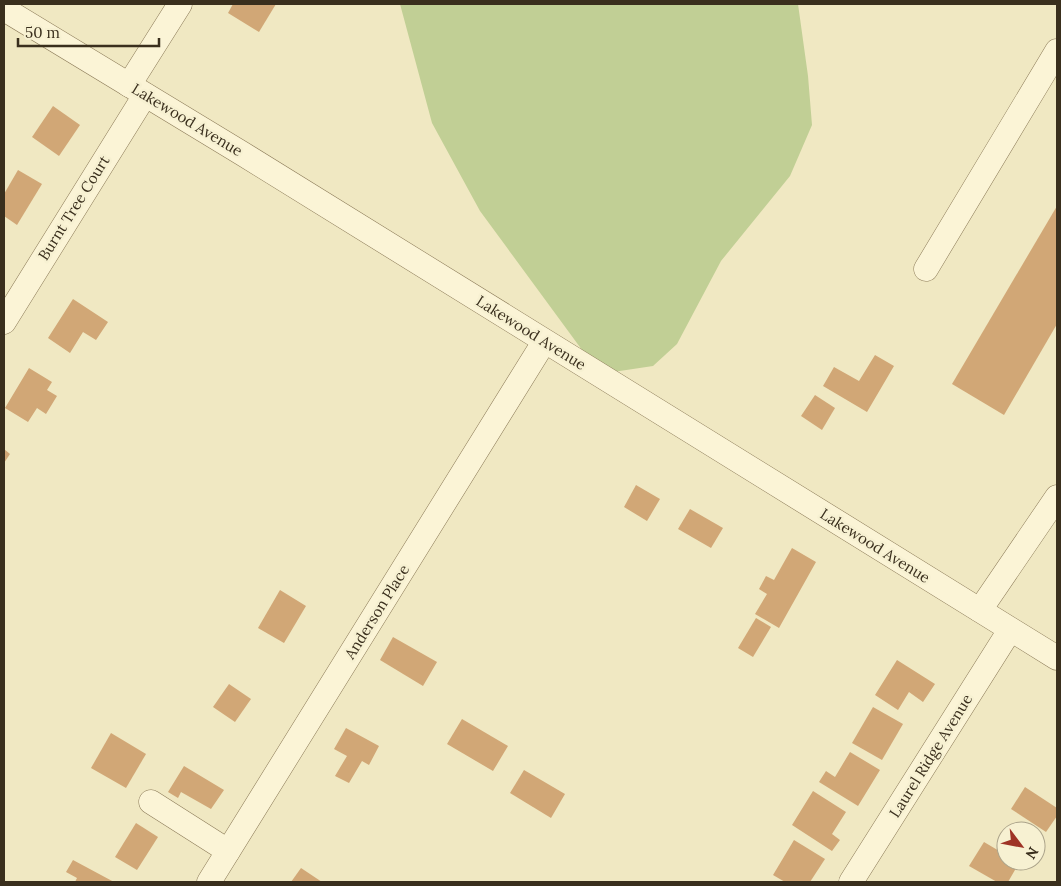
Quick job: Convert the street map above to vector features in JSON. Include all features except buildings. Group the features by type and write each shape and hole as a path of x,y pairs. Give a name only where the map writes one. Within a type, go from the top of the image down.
{"street":[{"name":"Burnt Tree Court","path":"4,322 137,90 180,4"},
{"name":"Lakewood Avenue","path":"4,8 1057,658"},
{"path":"926,269 1057,51"},
{"name":"Anderson Place","path":"209,882 544,342"},
{"path":"980,610 1057,497"},
{"name":"Laurel Ridge Avenue","path":"851,882 1010,630"},
{"path":"151,802 228,851"}],"green space":[{"path":"400,4 798,4 808,76 812,125 790,176 721,261 677,344 653,366 613,372 585,354 480,211 432,123"}]}
